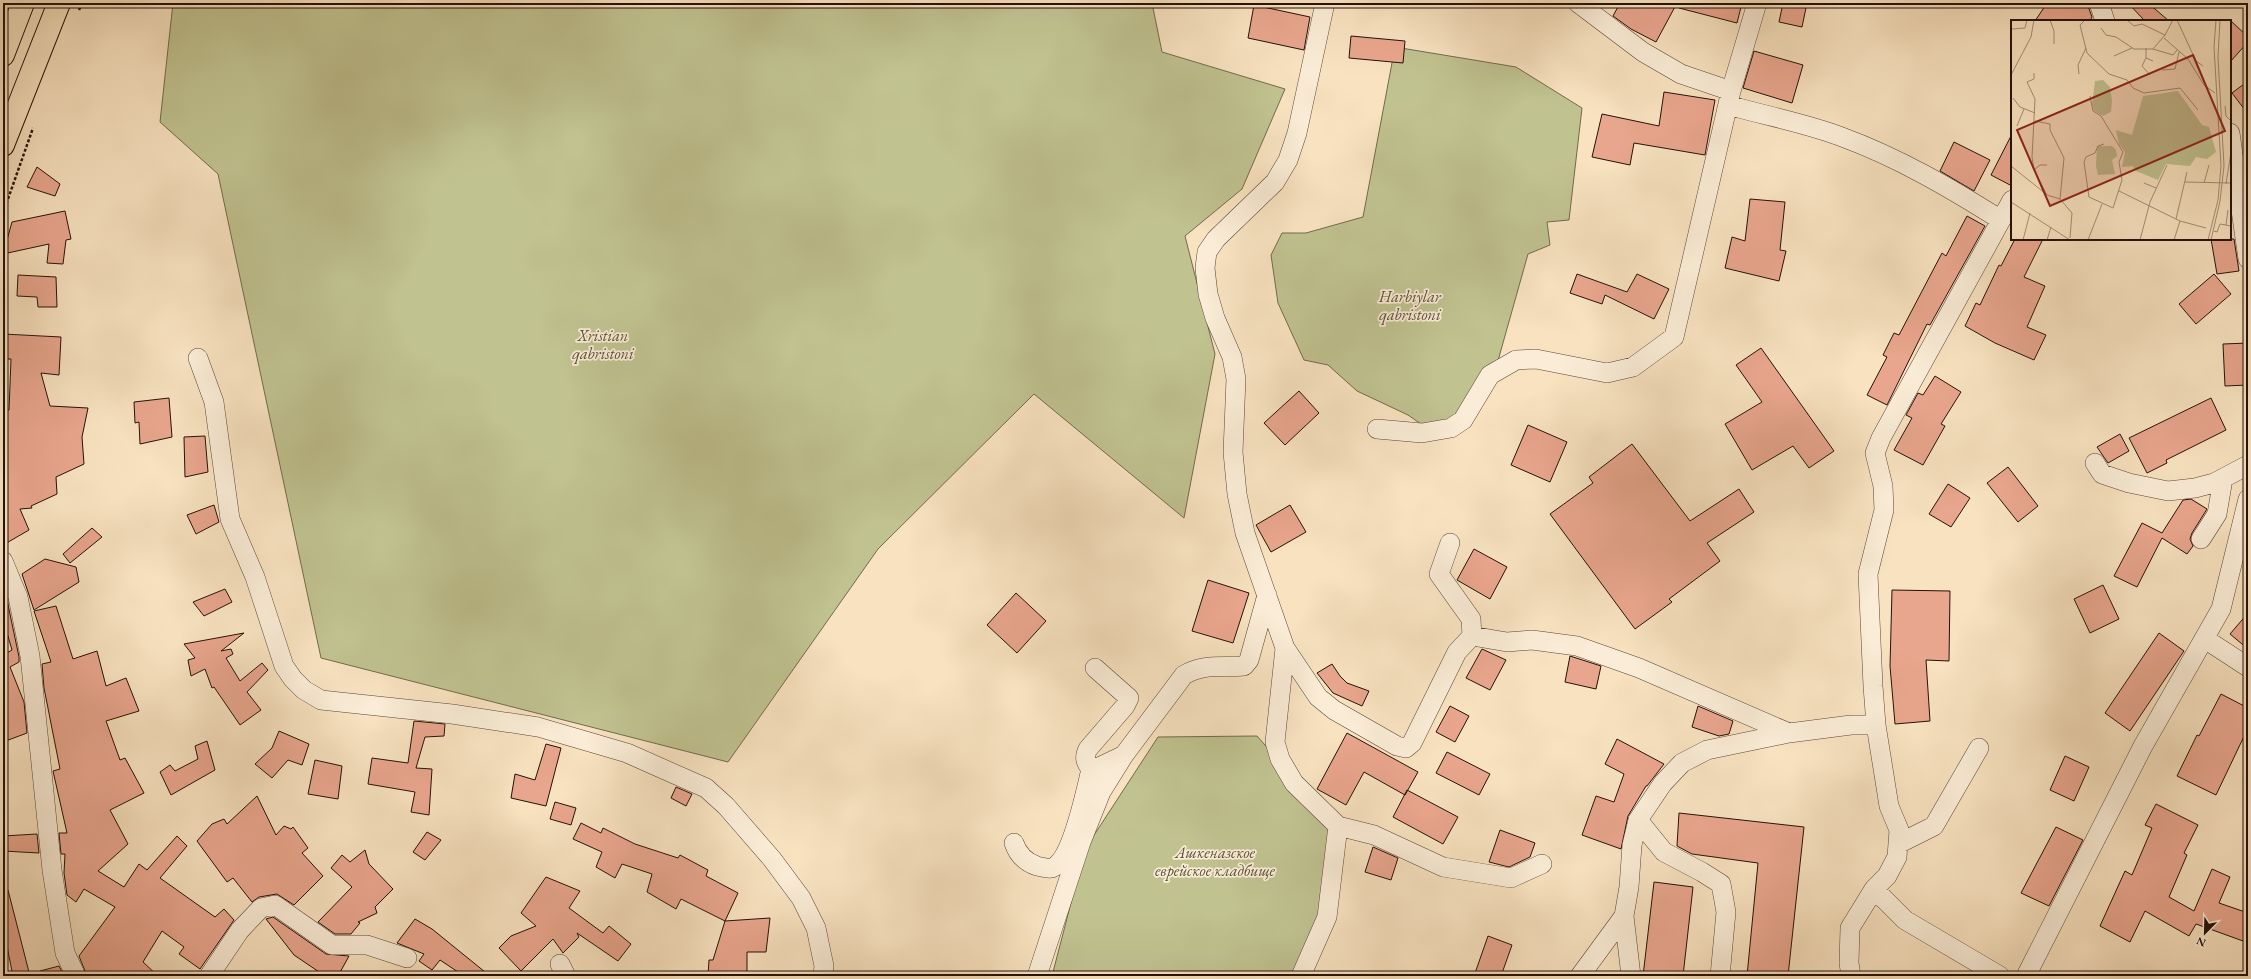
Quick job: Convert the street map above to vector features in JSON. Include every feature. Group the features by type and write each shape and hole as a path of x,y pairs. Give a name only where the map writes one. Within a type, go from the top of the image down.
{"main road":[{"path":"3,55 23,3"},
{"path":"3,145 59,3"}],"street":[{"path":"1325,3 1297,133 1288,160 1275,182 1216,239 1207,252 1205,268 1208,294 1215,318 1232,357 1236,380 1233,452 1237,494 1245,533 1285,648 1318,697 1334,710 1397,746 1406,748 1412,743 1457,652 1472,636 1471,619 1439,574 1450,543"},
{"path":"1578,3 1643,52 1681,74 1730,98 1841,136 1887,154 1952,189 2001,220"},
{"path":"1377,429 1422,433 1450,428 1463,420 1490,375 1516,360 1536,359 1607,372 1633,367 1666,345 1674,337 1679,323 1730,98 1756,3"},
{"path":"2099,3 2105,20"},
{"path":"2231,135 2248,151"},
{"path":"2231,135 2248,259"},
{"path":"1851,976 1849,962 1850,928 1874,889 1887,876 1897,857 1900,830 1889,806 1876,725 1868,574 1884,510 1883,486 1875,453 1881,438 2011,202"},
{"path":"198,358 214,402 230,519 255,577 280,656 293,679 304,690 321,700 452,714 538,727 627,753 706,788 736,818 772,859 801,898 816,928 824,966 823,976"},
{"path":"2094,463 2102,474 2128,483 2168,491 2195,488 2223,479 2248,465"},
{"path":"2201,539 2217,514 2223,479"},
{"path":"2026,976 2143,746 2221,609 2248,499"},
{"path":"3,561 18,597 30,656 52,870 65,953 76,976"},
{"path":"1037,976 1081,842 1102,792 1124,755 1184,674 1194,668 1206,666 1244,666 1249,660 1267,595"},
{"path":"1472,636 1507,642 1532,640 1577,646 1639,668 1789,732"},
{"path":"2205,639 2248,667"},
{"path":"1285,648 1275,742 1280,759 1294,782 1338,826 1374,835 1443,867 1511,878 1542,864"},
{"path":"1091,769 1086,763 1085,755 1125,706 1129,698 1095,668"},
{"path":"1631,976 1624,916 1629,887 1632,845 1638,820 1663,783 1682,763 1707,750 1789,732 1851,725 1876,725"},
{"path":"1898,844 1934,826 1979,748"},
{"path":"1091,769 1099,767 1124,755"},
{"path":"1014,843 1018,853 1029,864 1047,869 1053,867 1062,860 1081,815 1091,769"},
{"path":"1638,820 1664,852 1721,884 1726,912 1720,976"},
{"path":"1301,976 1327,917 1338,826"},
{"path":"1874,889 1905,920 2000,976"},
{"path":"209,976 240,930 261,908 275,905 332,945 367,945 407,958"},
{"path":"1580,976 1624,916"}],"path":[{"path":"76,17 82,3"},
{"path":"3,213 34,125"}],"green space":[{"name":"Xristian qabristoni","path":"173,3 1152,3 1162,52 1285,89 1242,189 1185,236 1215,354 1184,518 1034,394 878,549 728,762 321,658 218,174 160,122"},
{"name":"Harbiylar qabristoni","path":"1395,47 1516,67 1582,108 1569,220 1547,222 1550,245 1528,254 1492,382 1434,433 1408,415 1357,391 1328,365 1304,360 1278,303 1271,255 1282,233 1306,233 1363,217"},
{"name":"Ашкеназское еврейское кладбище","path":"1257,736 1336,825 1329,908 1290,976 1052,976 1085,849 1158,737"}],"building":[{"path":"1620,3 1677,3 1656,42 1631,29 1613,16"},
{"path":"1679,3 1742,3 1737,23 1679,8"},
{"path":"1783,3 1807,3 1802,27 1779,22"},
{"path":"2047,3 2084,3 2088,6 2092,17 2090,20 2036,20"},
{"path":"2128,3 2148,3 2168,20 2144,20"},
{"path":"1254,5 1310,17 1304,50 1248,38"},
{"path":"2231,21 2248,37 2248,42 2231,61"},
{"path":"1351,36 1405,41 1403,63 1349,58"},
{"path":"1754,51 1803,65 1792,103 1743,88"},
{"path":"2248,81 2248,114 2232,93"},
{"path":"1664,92 1715,100 1705,155 1634,143 1630,165 1592,157 1602,114 1659,126"},
{"path":"2011,136 2011,185 1991,175"},
{"path":"1954,142 1990,160 1974,191 1940,171"},
{"path":"37,167 60,184 55,196 27,187"},
{"path":"1750,199 1785,202 1780,250 1786,251 1779,281 1725,268 1732,237 1745,241"},
{"path":"65,211 71,239 66,240 63,264 47,263 49,244 3,254 12,222"},
{"path":"1967,216 1985,226 1930,325 1927,324 1887,405 1867,395 1887,357 1883,355 1894,333 1899,335 1942,253 1946,256"},
{"path":"2234,239 2239,271 2217,274 2211,240"},
{"path":"2014,240 2042,240 2024,277 2045,286 2027,327 2046,335 2034,360 1995,343 1965,326 1976,303 1980,305 1999,265 2001,266"},
{"path":"1577,274 1627,292 1637,274 1669,289 1654,319 1605,295 1602,304 1570,293"},
{"path":"2214,274 2231,294 2196,324 2179,304"},
{"path":"18,275 56,277 57,307 38,307 37,297 17,296"},
{"path":"3,334 61,337 59,375 41,373 50,406 88,408 82,437 84,464 56,477 57,494 31,506 32,508 20,509 29,530 3,545 3,412 9,410 11,359 3,359"},
{"path":"2248,343 2248,385 2225,386 2223,344"},
{"path":"1761,348 1834,451 1809,468 1793,446 1752,470 1725,424 1762,402 1736,365"},
{"path":"1935,376 1961,392 1941,424 1945,426 1923,465 1894,450 1912,418 1906,415 1918,393 1923,395"},
{"path":"1299,391 1319,413 1285,445 1264,423"},
{"path":"169,398 172,437 140,444 139,422 135,423 134,402"},
{"path":"2211,398 2226,430 2166,460 2167,463 2147,473 2129,438"},
{"path":"1528,425 1567,442 1550,482 1511,465"},
{"path":"2120,434 2129,451 2108,463 2097,447"},
{"path":"205,436 208,472 185,477 184,437"},
{"path":"1632,444 1690,521 1739,489 1754,512 1707,543 1720,561 1669,599 1672,602 1635,629 1550,514 1593,483 1589,477"},
{"path":"2008,467 2038,506 2018,522 1987,483"},
{"path":"1948,484 1970,498 1951,527 1929,514"},
{"path":"2191,499 2207,509 2192,533 2190,539 2193,546 2187,554 2162,538 2137,587 2114,576 2142,523 2162,533 2183,500"},
{"path":"214,505 219,522 196,534 187,515"},
{"path":"1290,505 1306,532 1271,552 1256,525"},
{"path":"92,528 102,537 70,563 63,554"},
{"path":"1474,549 1507,567 1490,599 1457,580"},
{"path":"45,559 76,567 79,582 34,610 22,574"},
{"path":"1208,580 1249,593 1233,643 1192,631"},
{"path":"2103,585 2119,619 2090,633 2074,599"},
{"path":"225,589 232,602 204,616 193,602"},
{"path":"3,590 7,600 19,657 19,662 10,667 24,702 27,733 3,742 3,652 5,654 12,650 3,619"},
{"path":"1892,590 1950,591 1949,661 1926,660 1930,721 1895,724 1890,666"},
{"path":"1016,593 1046,621 1017,653 987,625"},
{"path":"56,606 73,659 97,651 106,686 126,678 139,711 106,721 120,760 125,758 144,793 110,810 128,844 98,871 124,887 139,864 147,870 177,836 187,846 160,878 215,917 224,909 234,920 200,969 179,954 184,947 162,931 143,962 158,976 87,976 79,956 115,907 84,889 76,902 67,895 64,873 65,854 61,854 59,833 67,833 53,771 60,769 44,688 42,664 51,662 34,611"},
{"path":"2248,613 2248,649 2230,634"},
{"path":"244,633 221,651 231,649 233,654 226,658 240,681 262,663 268,670 247,692 261,710 240,725 214,687 212,688 205,669 191,676 188,660 195,658 184,644"},
{"path":"2159,633 2184,651 2130,731 2105,713"},
{"path":"1482,649 1506,660 1490,690 1466,678"},
{"path":"1570,656 1601,666 1596,689 1565,682"},
{"path":"1332,664 1347,683 1369,691 1362,706 1333,693 1317,673"},
{"path":"2221,694 2248,708 2248,728 2216,795 2177,776 2197,735 2199,736"},
{"path":"1450,706 1469,716 1455,742 1436,732"},
{"path":"1698,706 1733,721 1729,734 1719,736 1692,727"},
{"path":"414,721 445,724 444,736 425,737 416,768 432,769 429,815 411,812 415,792 368,784 372,758 408,763"},
{"path":"279,731 309,744 302,765 288,760 272,778 255,764 272,748"},
{"path":"1347,733 1418,772 1405,795 1364,772 1346,805 1317,789"},
{"path":"1617,739 1664,764 1646,786 1628,816 1621,849 1582,835 1596,796 1614,802 1624,774 1605,764"},
{"path":"207,741 215,770 171,795 160,772 170,765 175,771 198,759 195,746"},
{"path":"546,744 561,748 546,806 511,798 515,774 535,780"},
{"path":"1447,752 1490,774 1479,795 1436,773"},
{"path":"2065,756 2089,767 2074,801 2050,790"},
{"path":"315,760 342,766 338,799 308,794"},
{"path":"676,787 692,794 686,806 671,798"},
{"path":"1407,790 1458,817 1443,844 1393,817"},
{"path":"257,796 276,835 284,826 291,829 293,827 308,848 302,853 323,876 294,905 277,894 259,897 252,902 233,878 227,882 197,841 212,824 224,819 227,824"},
{"path":"555,802 576,808 571,825 550,819"},
{"path":"2156,804 2198,825 2184,853 2187,855 2169,897 2194,911 2212,869 2230,877 2219,903 2248,913 2248,928 2243,941 2196,924 2189,936 2145,911 2130,942 2100,926 2125,871 2132,875 2152,828 2145,825"},
{"path":"1679,813 1804,827 1788,976 1747,976 1758,863 1692,854 1677,846"},
{"path":"581,823 601,833 603,828 635,844 678,858 680,855 708,870 706,876 738,893 725,921 681,899 676,909 647,892 652,874 622,864 615,878 596,867 602,852 573,839"},
{"path":"2056,827 2083,840 2049,906 2021,893"},
{"path":"1500,830 1535,843 1530,857 1509,867 1489,862"},
{"path":"427,832 441,840 425,860 413,852"},
{"path":"37,834 39,853 3,851 3,836"},
{"path":"1373,847 1398,858 1391,880 1365,872"},
{"path":"365,850 369,864 393,889 375,907 377,913 358,922 360,923 351,934 335,934 318,922 352,887 331,868 342,855 350,862"},
{"path":"546,877 580,891 569,908 603,933 609,926 631,944 618,961 577,933 579,937 563,953 553,939 521,971 499,948 511,936 536,926 521,913"},
{"path":"1654,882 1693,887 1683,976 1643,976"},
{"path":"8,890 30,976 13,976 3,927 3,891"},
{"path":"273,917 326,954 349,956 338,976 325,976 294,955 266,919"},
{"path":"770,918 766,952 747,952 747,976 708,976 709,960 713,960 725,921"},
{"path":"415,919 432,929 490,976 464,976 440,960 432,970 419,961 424,954 397,943"},
{"path":"1488,936 1512,945 1501,976 1474,976"},
{"path":"59,966 64,976 40,976 40,971"}]}
